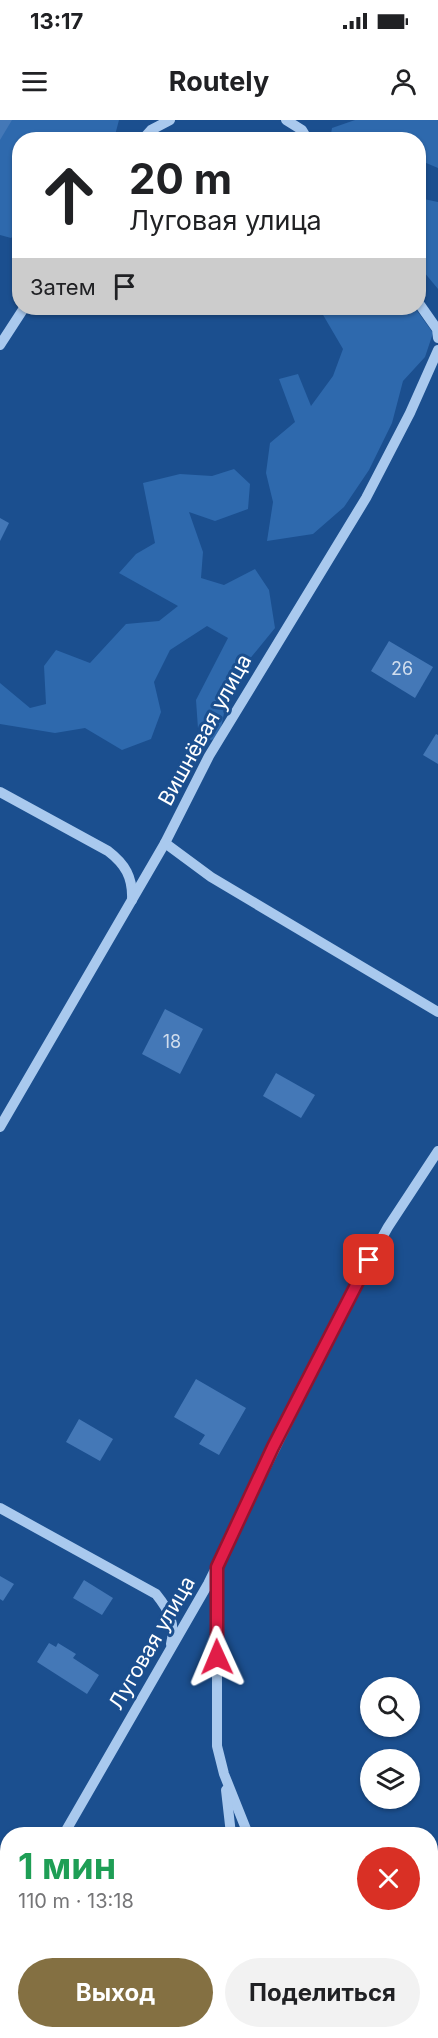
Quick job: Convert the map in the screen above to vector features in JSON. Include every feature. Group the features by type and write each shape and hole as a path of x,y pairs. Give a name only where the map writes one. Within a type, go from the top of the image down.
{"street":[{"path":"149,132 170,120"},
{"path":"286,120 302,130"},
{"path":"0,345 19,315"},
{"path":"426,315 437,333"},
{"name":"Вишнёвая улица","path":"0,1127 165,843 209,756 366,498 410,413 438,350"},
{"path":"0,792 108,851 124,863 133,889 132,900"},
{"path":"165,843 211,877 438,1012"},
{"name":"Луговая улица","path":"68,1827 217,1567 360,1277 388,1227 438,1150"},
{"path":"0,1508 156,1594 169,1610 173,1633 167,1657"},
{"path":"217,1567 217,1746 224,1774 230,1827"},
{"path":"224,1774 245,1827"}],"shaded area":[{"path":"0,120 119,120 116,132 12,132 12,237 0,235"},
{"path":"355,120 438,120 438,168 426,163 426,132 331,132 332,128"},
{"path":"426,199 438,202 438,289 426,274"},
{"path":"323,315 420,315 433,333 425,357 403,381 392,423 369,470 344,507 313,534 267,541 273,502 266,473 270,443 295,422 279,379 298,374 311,406 333,376 343,349"},
{"path":"234,469 250,484 248,509 215,521 189,512 203,552 201,578 224,585 255,569 269,590 275,628 230,683 219,738 199,743 196,700 228,638 207,626 170,650 154,682 161,712 151,739 122,750 85,728 55,733 0,724 0,683 30,708 46,704 44,666 56,650 90,663 126,624 159,621 178,606 119,573 136,554 155,543 143,483 180,474 212,476"}],"building":[{"path":"0,120 12,120 0,140"},
{"path":"0,518 9,523 0,541"},
{"path":"389,641 433,667 415,698 371,671"},
{"path":"436,734 438,735 438,764 423,755"},
{"path":"165,1009 203,1029 180,1074 142,1054"},
{"path":"276,1073 315,1095 301,1118 263,1096"},
{"path":"196,1379 246,1408 219,1455 199,1444 205,1435 174,1417"},
{"path":"79,1419 113,1439 100,1461 66,1442"},
{"path":"0,1576 14,1584 3,1601 0,1599"},
{"path":"84,1580 113,1598 102,1615 73,1598"},
{"path":"49,1643 56,1647 58,1643 76,1654 73,1658 99,1675 87,1694 37,1662"}],"route":[{"path":"217,1657 217,1567 273,1447 308,1384 369,1260"}]}
